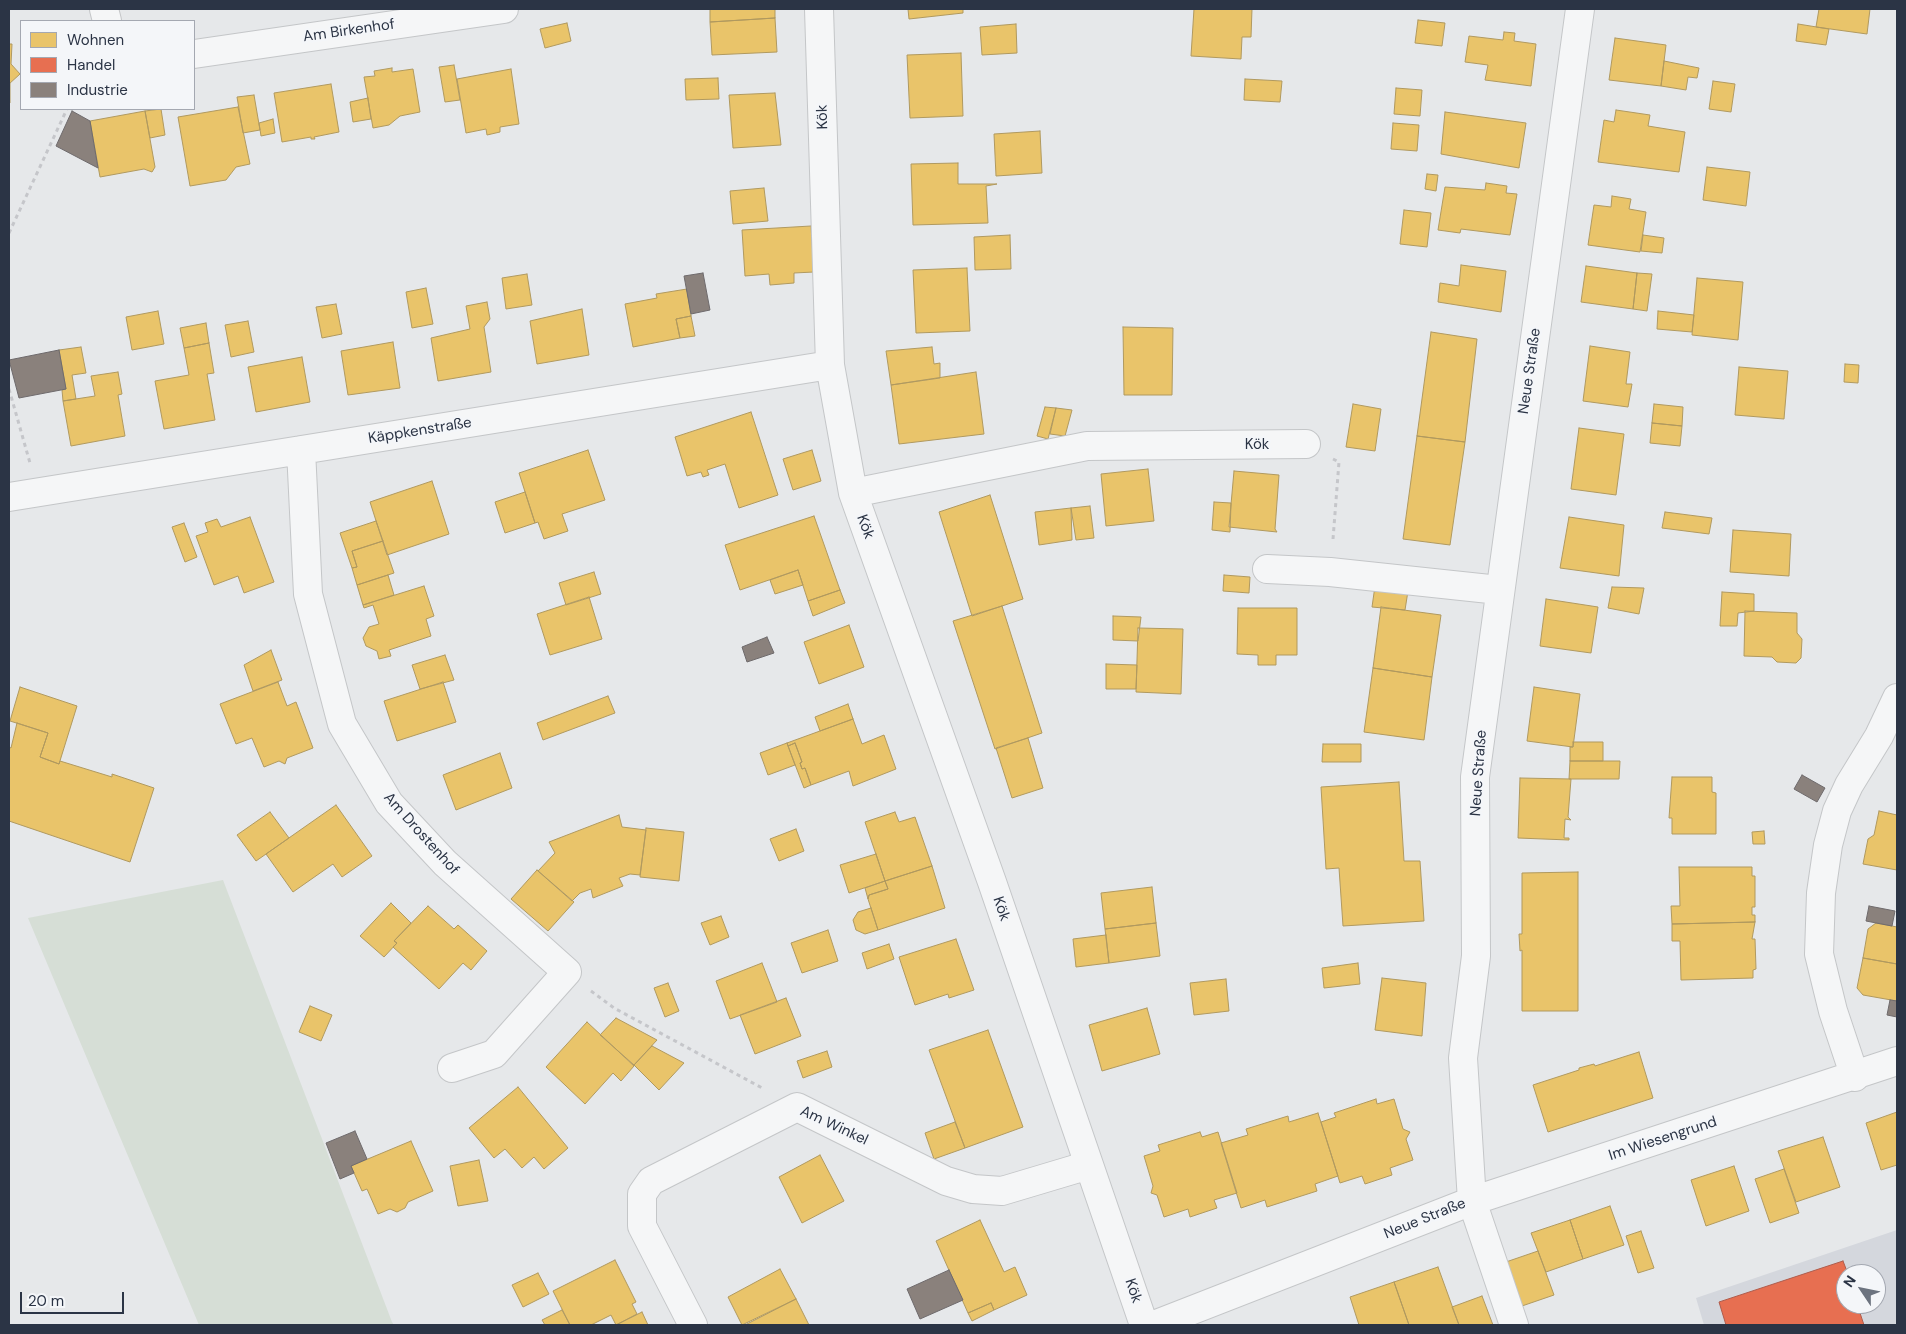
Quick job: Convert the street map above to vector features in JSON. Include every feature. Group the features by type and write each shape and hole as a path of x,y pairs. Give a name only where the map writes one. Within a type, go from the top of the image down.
{"street":[{"name":"Am Birkenhof","path":"195,54 504,9"},
{"name":"Kök","path":"819,9 830,365 853,493 1090,1165 1144,1325"},
{"name":"Neue Straße","path":"1154,1325 1472,1201 1463,1058 1476,956 1476,776 1580,9"},
{"name":"Käppkenstraße","path":"9,497 830,365"},
{"name":"Kök","path":"853,493 1087,446 1306,444"},
{"name":"Am Drostenhof","path":"302,450 308,594 342,724 389,804 445,863 567,972"},
{"path":"1267,569 1330,572 1500,590"},
{"path":"1854,1077 1832,1011 1819,954 1821,893 1828,845 1837,811 1849,785 1879,736 1897,698"},
{"path":"452,1068 494,1054 567,972"},
{"name":"Im Wiesengrund","path":"1472,1201 1854,1077 1897,1061"},
{"name":"Am Winkel","path":"693,1325 642,1226 642,1194 651,1181 797,1107 946,1181 974,1189 1002,1192 1090,1165"},
{"path":"1472,1201 1514,1325"}],"path":[{"path":"9,233 67,110"},
{"path":"9,389 38,492"},
{"path":"1306,444 1338,462 1330,572"},
{"path":"567,972 614,1008 797,1107"}],"shaded area":[{"path":"223,880 394,1325 199,1325 28,918"},
{"path":"1897,1230 1897,1325 1704,1325 1696,1298"}],"building: Wohnen":[{"path":"710,9 775,9 775,18 710,22"},
{"path":"908,9 963,9 963,13 909,19"},
{"path":"1194,9 1252,9 1251,37 1242,37 1241,59 1191,56"},
{"path":"1819,9 1870,9 1867,34 1816,27"},
{"path":"775,18 777,52 712,55 710,22"},
{"path":"1418,20 1445,23 1442,46 1415,43"},
{"path":"567,23 571,41 545,48 540,29"},
{"path":"1016,24 1017,53 982,55 980,27"},
{"path":"1798,24 1829,29 1826,45 1796,41"},
{"path":"1504,32 1515,33 1514,41 1536,44 1531,86 1485,80 1488,65 1465,62 1469,36 1503,40"},
{"path":"1615,38 1666,45 1661,86 1609,80"},
{"path":"9,44 12,44 11,64 20,74 9,84"},
{"path":"961,53 963,116 910,118 907,55"},
{"path":"1664,61 1699,68 1697,78 1688,77 1686,90 1661,86"},
{"path":"454,65 460,100 445,102 439,67"},
{"path":"392,68 392,72 413,69 420,112 400,116 389,125 373,128 364,77 375,76 374,71"},
{"path":"511,69 519,124 500,127 500,132 487,135 486,129 466,133 457,79"},
{"path":"718,78 719,99 686,100 685,79"},
{"path":"1245,79 1282,81 1280,102 1244,100"},
{"path":"1713,81 1735,84 1731,112 1709,109"},
{"path":"9,84 10,103 9,103"},
{"path":"331,84 339,132 314,137 315,139 311,139 311,137 282,142 274,93"},
{"path":"1396,88 1422,90 1420,116 1394,114"},
{"path":"775,93 781,145 733,148 729,95"},
{"path":"254,95 260,130 243,133 237,97"},
{"path":"368,98 371,119 353,122 350,102"},
{"path":"238,107 250,164 236,167 226,180 190,186 178,117"},
{"path":"161,110 165,135 150,138 145,111"},
{"path":"1616,110 1650,115 1648,126 1685,132 1679,172 1598,162 1604,120 1614,122"},
{"path":"145,111 155,167 152,172 144,169 100,177 90,121"},
{"path":"1445,112 1526,123 1519,168 1441,154"},
{"path":"273,119 275,133 261,136 259,123"},
{"path":"1393,123 1419,125 1417,151 1391,149"},
{"path":"1040,131 1042,173 996,176 994,134"},
{"path":"958,163 958,184 997,184 986,186 988,223 913,225 911,164"},
{"path":"1707,167 1750,172 1746,206 1703,200"},
{"path":"1427,174 1438,175 1436,191 1425,189"},
{"path":"1486,183 1507,186 1506,193 1517,194 1510,235 1461,229 1460,233 1438,230 1445,187 1485,190"},
{"path":"764,188 768,221 733,224 730,191"},
{"path":"1612,196 1631,199 1629,209 1646,212 1640,252 1588,245 1594,205 1611,207"},
{"path":"1404,210 1431,213 1427,247 1400,244"},
{"path":"811,226 814,272 794,273 794,283 770,285 769,274 745,276 742,230"},
{"path":"1010,235 1011,269 975,270 974,237"},
{"path":"1643,235 1664,238 1662,253 1641,251"},
{"path":"1461,265 1506,271 1501,312 1438,302 1440,283 1459,286"},
{"path":"1586,266 1637,273 1633,309 1581,302"},
{"path":"967,268 970,331 916,333 913,270"},
{"path":"1637,273 1652,274 1647,311 1633,309"},
{"path":"527,274 532,305 506,309 502,278"},
{"path":"1697,278 1743,282 1738,340 1692,335"},
{"path":"426,288 433,324 412,328 406,292"},
{"path":"687,289 691,316 676,319 680,338 633,347 625,304 657,298 656,294"},
{"path":"487,302 490,319 484,327 491,372 438,381 431,338 470,329 466,306"},
{"path":"336,304 342,334 322,338 316,307"},
{"path":"582,309 589,355 537,364 530,321"},
{"path":"158,311 164,344 132,350 126,317"},
{"path":"1658,311 1694,315 1692,332 1657,329"},
{"path":"691,316 695,336 680,338 676,319"},
{"path":"248,321 254,352 231,357 225,325"},
{"path":"206,323 209,343 184,348 180,328"},
{"path":"1123,327 1173,328 1172,395 1124,395"},
{"path":"1431,332 1477,339 1465,442 1417,436"},
{"path":"393,342 400,388 348,395 341,351"},
{"path":"209,343 214,373 207,374 215,420 164,429 155,381 189,375 184,348"},
{"path":"1590,346 1630,352 1626,384 1632,384 1628,407 1583,401"},
{"path":"81,347 86,373 72,375 76,399 63,401 62,390 66,389 59,350"},
{"path":"932,347 934,364 940,363 940,378 891,385 886,351"},
{"path":"302,357 310,402 256,412 248,367"},
{"path":"1845,364 1859,365 1858,383 1844,382"},
{"path":"1739,367 1788,371 1784,419 1735,415"},
{"path":"118,372 122,394 118,395 125,436 71,446 63,401 95,396 91,376"},
{"path":"976,372 984,434 899,444 891,385"},
{"path":"1353,404 1381,409 1375,451 1346,447"},
{"path":"1654,404 1683,407 1682,426 1652,423"},
{"path":"1045,407 1056,408 1048,439 1037,436"},
{"path":"1056,408 1072,410 1065,436 1050,434"},
{"path":"751,412 778,495 739,508 725,464 707,470 709,475 703,477 701,472 687,476 675,437"},
{"path":"1652,423 1682,426 1680,446 1650,443"},
{"path":"1579,428 1624,434 1616,495 1571,489"},
{"path":"1417,436 1465,442 1450,545 1403,539"},
{"path":"588,450 605,500 562,514 568,531 544,539 538,522 535,523 519,473"},
{"path":"812,450 821,481 793,490 783,459"},
{"path":"1148,469 1154,521 1106,526 1101,474"},
{"path":"1234,471 1279,475 1275,529 1277,532 1229,527"},
{"path":"432,481 449,534 387,555 370,502"},
{"path":"525,492 535,523 505,533 495,502"},
{"path":"990,495 1023,599 972,616 939,512"},
{"path":"1214,502 1231,503 1230,532 1212,530"},
{"path":"1090,506 1094,538 1076,540 1071,508"},
{"path":"1071,508 1072,540 1039,545 1035,512"},
{"path":"1665,512 1712,518 1709,534 1662,528"},
{"path":"814,516 840,590 808,601 798,570 740,590 725,545"},
{"path":"250,517 274,582 244,593 238,576 214,585 196,536 208,532 205,523 217,519 221,527"},
{"path":"1569,517 1624,525 1619,576 1560,568"},
{"path":"376,521 383,541 352,551 357,567 352,568 340,533"},
{"path":"184,523 197,557 185,562 172,527"},
{"path":"1733,530 1791,534 1789,576 1730,572"},
{"path":"383,541 394,573 357,585 352,568 357,567 352,551"},
{"path":"798,570 803,585 775,594 770,580"},
{"path":"594,572 601,594 566,605 559,583"},
{"path":"388,575 394,595 363,605 357,585"},
{"path":"1224,575 1250,577 1249,593 1223,591"},
{"path":"424,586 434,616 426,619 431,636 389,650 391,656 379,659 377,651 366,646 363,638 369,627 379,624 373,605 364,608 363,605"},
{"path":"1375,586 1408,591 1405,610 1372,607"},
{"path":"1612,587 1644,588 1639,614 1608,608"},
{"path":"840,590 845,603 813,616 808,601"},
{"path":"1722,592 1754,594 1754,611 1738,613 1737,626 1720,626"},
{"path":"589,597 602,639 550,655 537,614"},
{"path":"1546,599 1598,607 1591,653 1540,646"},
{"path":"1002,606 1042,733 995,749 953,621"},
{"path":"1381,607 1441,615 1432,677 1373,668"},
{"path":"1238,608 1297,608 1297,655 1276,655 1276,665 1258,665 1258,655 1237,654"},
{"path":"1745,611 1797,613 1797,633 1802,639 1801,658 1796,663 1777,662 1772,657 1744,656"},
{"path":"1113,616 1141,617 1138,641 1113,640"},
{"path":"849,625 864,667 819,684 804,642"},
{"path":"1138,628 1183,629 1181,694 1136,692"},
{"path":"271,650 282,680 253,691 244,665"},
{"path":"445,655 454,680 420,689 412,665"},
{"path":"1106,664 1137,665 1136,689 1106,689"},
{"path":"1373,668 1432,677 1424,740 1364,732"},
{"path":"278,682 287,706 296,702 313,748 287,758 285,764 279,761 264,767 252,738 236,744 220,704"},
{"path":"443,682 456,722 397,741 384,701"},
{"path":"20,687 77,706 59,764 40,757 48,733 10,721"},
{"path":"1534,687 1580,694 1573,747 1527,741"},
{"path":"608,696 615,713 543,740 537,723"},
{"path":"848,704 853,719 820,731 815,717"},
{"path":"853,719 862,744 884,735 896,769 853,786 849,771 811,785 805,768 802,769 800,763 802,762 795,743 788,746 787,743"},
{"path":"17,723 48,733 40,757 59,764 60,761 112,777 112,774 154,788 130,862 9,821 9,747 11,748"},
{"path":"1028,738 1043,788 1012,798 996,748"},
{"path":"1573,742 1603,742 1603,761 1570,761 1570,747 1573,747"},
{"path":"787,743 795,765 768,775 760,753"},
{"path":"795,743 802,762 800,763 802,769 805,768 811,785 804,788 788,746"},
{"path":"1323,744 1361,744 1361,762 1322,762"},
{"path":"500,753 512,788 456,810 443,775"},
{"path":"1570,761 1620,761 1619,779 1569,779"},
{"path":"1672,777 1712,777 1712,792 1716,793 1716,834 1672,834 1672,818 1669,818"},
{"path":"1520,778 1571,779 1568,817 1571,820 1565,819 1564,838 1569,838 1569,840 1518,838"},
{"path":"1399,782 1404,861 1420,861 1424,921 1343,926 1339,868 1326,869 1321,787"},
{"path":"336,805 372,856 342,877 333,864 293,892 266,854"},
{"path":"1879,811 1897,815 1897,870 1863,864 1868,839 1874,835"},
{"path":"270,812 289,838 256,861 237,835"},
{"path":"895,812 899,822 915,817 932,866 885,881 865,822"},
{"path":"619,815 622,827 646,830 640,875 630,874 619,878 623,886 593,898 591,889 580,893 572,901 538,871 555,853 549,842"},
{"path":"646,828 684,832 679,881 640,877"},
{"path":"796,829 804,851 779,861 770,839"},
{"path":"1764,831 1765,844 1753,844 1752,832"},
{"path":"876,854 885,881 849,893 840,865"},
{"path":"932,866 945,908 878,930 868,899 869,895 888,889 885,881"},
{"path":"1679,867 1752,867 1752,876 1755,876 1755,907 1752,907 1752,915 1755,915 1755,922 1672,924 1671,906 1680,906"},
{"path":"537,870 574,902 548,931 511,899"},
{"path":"1578,872 1578,1011 1522,1011 1522,950 1520,951 1519,934 1522,934 1522,873"},
{"path":"885,881 888,889 869,895 868,899 865,888"},
{"path":"1152,887 1156,923 1105,929 1101,893"},
{"path":"391,903 411,923 394,941 397,943 384,957 360,936"},
{"path":"428,906 454,929 458,925 487,951 471,970 463,963 439,989 393,947 397,943 394,941"},
{"path":"871,908 878,930 865,934 856,930 853,920 858,912"},
{"path":"721,916 729,937 710,945 701,923"},
{"path":"1755,922 1752,939 1755,939 1756,969 1753,970 1753,978 1681,980 1680,941 1672,941 1672,924"},
{"path":"1156,923 1160,956 1109,963 1105,929"},
{"path":"1876,923 1897,927 1897,964 1863,958 1868,929"},
{"path":"828,930 838,961 802,973 791,943"},
{"path":"1106,935 1109,963 1076,967 1073,939"},
{"path":"956,939 974,990 949,998 948,994 915,1005 899,957"},
{"path":"889,944 894,959 867,969 862,953"},
{"path":"1863,958 1897,964 1897,1001 1863,995 1857,988"},
{"path":"762,963 777,1002 730,1019 716,981"},
{"path":"1358,963 1360,984 1324,988 1322,968"},
{"path":"1382,978 1426,983 1422,1036 1375,1030"},
{"path":"1226,979 1229,1011 1194,1015 1190,983"},
{"path":"668,983 679,1011 665,1017 654,988"},
{"path":"786,998 801,1036 755,1054 740,1015"},
{"path":"310,1006 332,1015 321,1041 299,1032"},
{"path":"1147,1008 1160,1054 1102,1071 1089,1025"},
{"path":"616,1018 657,1040 634,1065 600,1035"},
{"path":"587,1022 634,1066 621,1081 613,1073 585,1104 546,1067"},
{"path":"988,1030 1023,1127 965,1148 929,1050"},
{"path":"652,1046 684,1063 659,1090 634,1065"},
{"path":"827,1051 832,1067 803,1078 797,1061"},
{"path":"1639,1052 1653,1098 1548,1132 1533,1085 1579,1070 1579,1068 1594,1064 1595,1066"},
{"path":"518,1087 568,1148 544,1169 534,1157 522,1168 505,1149 494,1158 469,1128"},
{"path":"1376,1099 1377,1104 1394,1099 1403,1129 1410,1132 1406,1139 1413,1160 1390,1168 1392,1175 1365,1184 1362,1176 1340,1183 1321,1122 1336,1117 1334,1113"},
{"path":"1897,1112 1897,1165 1881,1170 1866,1123"},
{"path":"1318,1113 1338,1176 1315,1184 1317,1191 1267,1207 1265,1200 1241,1208 1221,1143 1248,1135 1246,1129 1288,1116 1289,1122"},
{"path":"955,1122 965,1148 934,1159 925,1133"},
{"path":"1200,1132 1202,1137 1218,1132 1237,1193 1214,1200 1217,1208 1190,1217 1188,1209 1164,1217 1157,1195 1151,1193 1153,1186 1144,1156 1160,1151 1158,1145"},
{"path":"1823,1137 1840,1187 1796,1202 1778,1151"},
{"path":"411,1141 433,1191 408,1202 405,1208 397,1212 390,1209 378,1214 367,1189 362,1191 351,1166"},
{"path":"820,1155 844,1201 802,1223 779,1177"},
{"path":"479,1160 488,1201 458,1206 450,1166"},
{"path":"1734,1166 1749,1211 1706,1226 1691,1180"},
{"path":"1784,1169 1799,1213 1770,1223 1755,1179"},
{"path":"1610,1206 1624,1245 1583,1259 1570,1220"},
{"path":"980,1220 1004,1272 1015,1267 1027,1295 994,1310 991,1303 968,1313 936,1241"},
{"path":"1570,1220 1583,1259 1546,1272 1531,1233"},
{"path":"1641,1231 1654,1268 1638,1273 1626,1236"},
{"path":"1538,1251 1554,1295 1519,1307 1503,1263"},
{"path":"615,1260 636,1302 632,1304 637,1314 616,1325 611,1315 591,1325 570,1325 553,1291"},
{"path":"1438,1267 1459,1325 1409,1325 1394,1282"},
{"path":"780,1269 796,1299 742,1325 728,1297"},
{"path":"538,1273 549,1294 523,1307 512,1285"},
{"path":"1394,1282 1409,1325 1359,1325 1350,1297"},
{"path":"1482,1296 1493,1325 1459,1325 1452,1307"},
{"path":"796,1299 809,1325 745,1325"},
{"path":"991,1303 994,1310 972,1321 968,1313"},
{"path":"562,1310 570,1325 545,1325 542,1320"},
{"path":"642,1312 648,1325 616,1325"}],"building: Handel":[{"path":"1843,1261 1844,1264 1836,1264 1836,1314 1860,1314 1864,1325 1726,1325 1719,1302"}],"building: Industrie":[{"path":"72,111 90,121 98,168 56,146"},
{"path":"703,273 710,310 691,314 684,276"},
{"path":"59,350 66,389 19,398 9,360"},
{"path":"767,637 774,653 747,662 742,647"},
{"path":"1802,775 1825,788 1817,802 1794,789"},
{"path":"1869,906 1895,911 1892,926 1866,921"},
{"path":"1890,1000 1897,1001 1897,1017 1887,1015"},
{"path":"355,1131 367,1159 351,1166 354,1173 340,1179 326,1143"},
{"path":"949,1270 963,1300 920,1319 907,1289"}]}
